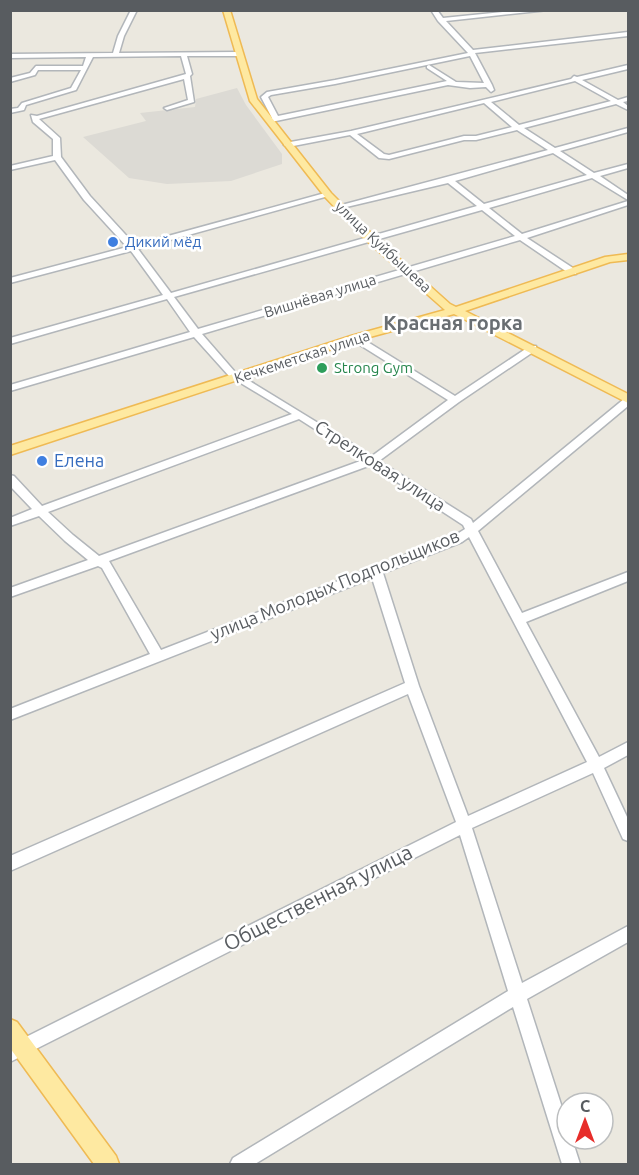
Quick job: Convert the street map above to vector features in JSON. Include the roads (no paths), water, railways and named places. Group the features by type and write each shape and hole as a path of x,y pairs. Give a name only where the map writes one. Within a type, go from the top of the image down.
{"main road":[{"name":"улица Куйбышева","path":"226,10 253,99 273,120 288,145 338,207 370,238 454,310 532,348 628,400"},
{"name":"Кечкеметская улица","path":"10,451 609,259 628,257"},
{"path":"10,1029 17,1050 108,1164"}],"street":[{"path":"115,56 121,36 134,10"},
{"path":"433,10 471,53 495,95 485,102"},
{"path":"440,20 546,10"},
{"path":"453,82 273,120 264,97 269,93 471,53 628,34"},
{"path":"10,56 238,54"},
{"path":"167,108 192,101 184,55"},
{"path":"10,80 33,74 36,68 85,68 90,56"},
{"path":"429,67 453,82 470,86 489,86"},
{"path":"288,145 351,133 485,102 574,78 628,67"},
{"path":"10,111 22,109 21,106 24,104 74,89 83,71"},
{"path":"36,118 188,75"},
{"path":"574,78 628,108"},
{"path":"351,133 382,156 387,157 464,138 476,138 628,99"},
{"path":"485,102 553,151 628,198"},
{"name":"Стрелковая улица","path":"22,109 36,118 35,121 56,138 57,157 87,198 133,248 196,333 236,378 300,415 467,522 597,765 628,834"},
{"path":"338,207 449,180 628,130"},
{"path":"10,168 57,157"},
{"path":"10,341 628,166"},
{"path":"449,180 521,237 573,272"},
{"path":"10,281 328,195"},
{"name":"Вишнёвая улица","path":"10,388 521,237 628,203"},
{"path":"355,339 455,400"},
{"path":"10,593 372,461 455,400 532,348"},
{"name":"улица Молодых Подпольщиков","path":"10,715 157,655 458,539 472,530 628,400"},
{"path":"10,522 300,415"},
{"path":"10,479 40,510 99,562 106,565 157,655"},
{"path":"376,571 412,686 464,825 571,1164"},
{"path":"520,619 628,576"},
{"path":"10,864 412,686"},
{"name":"Общественная улица","path":"17,1050 464,825 597,765 628,748"},
{"path":"239,1164 519,994 628,934"}],"place":[{"name":"Дикий мёд","path":"113,242"},
{"name":"Strong Gym","path":"322,368"},
{"name":"Елена","path":"42,461"}],"district":[{"name":"Красная горка","path":"453,323"}]}
